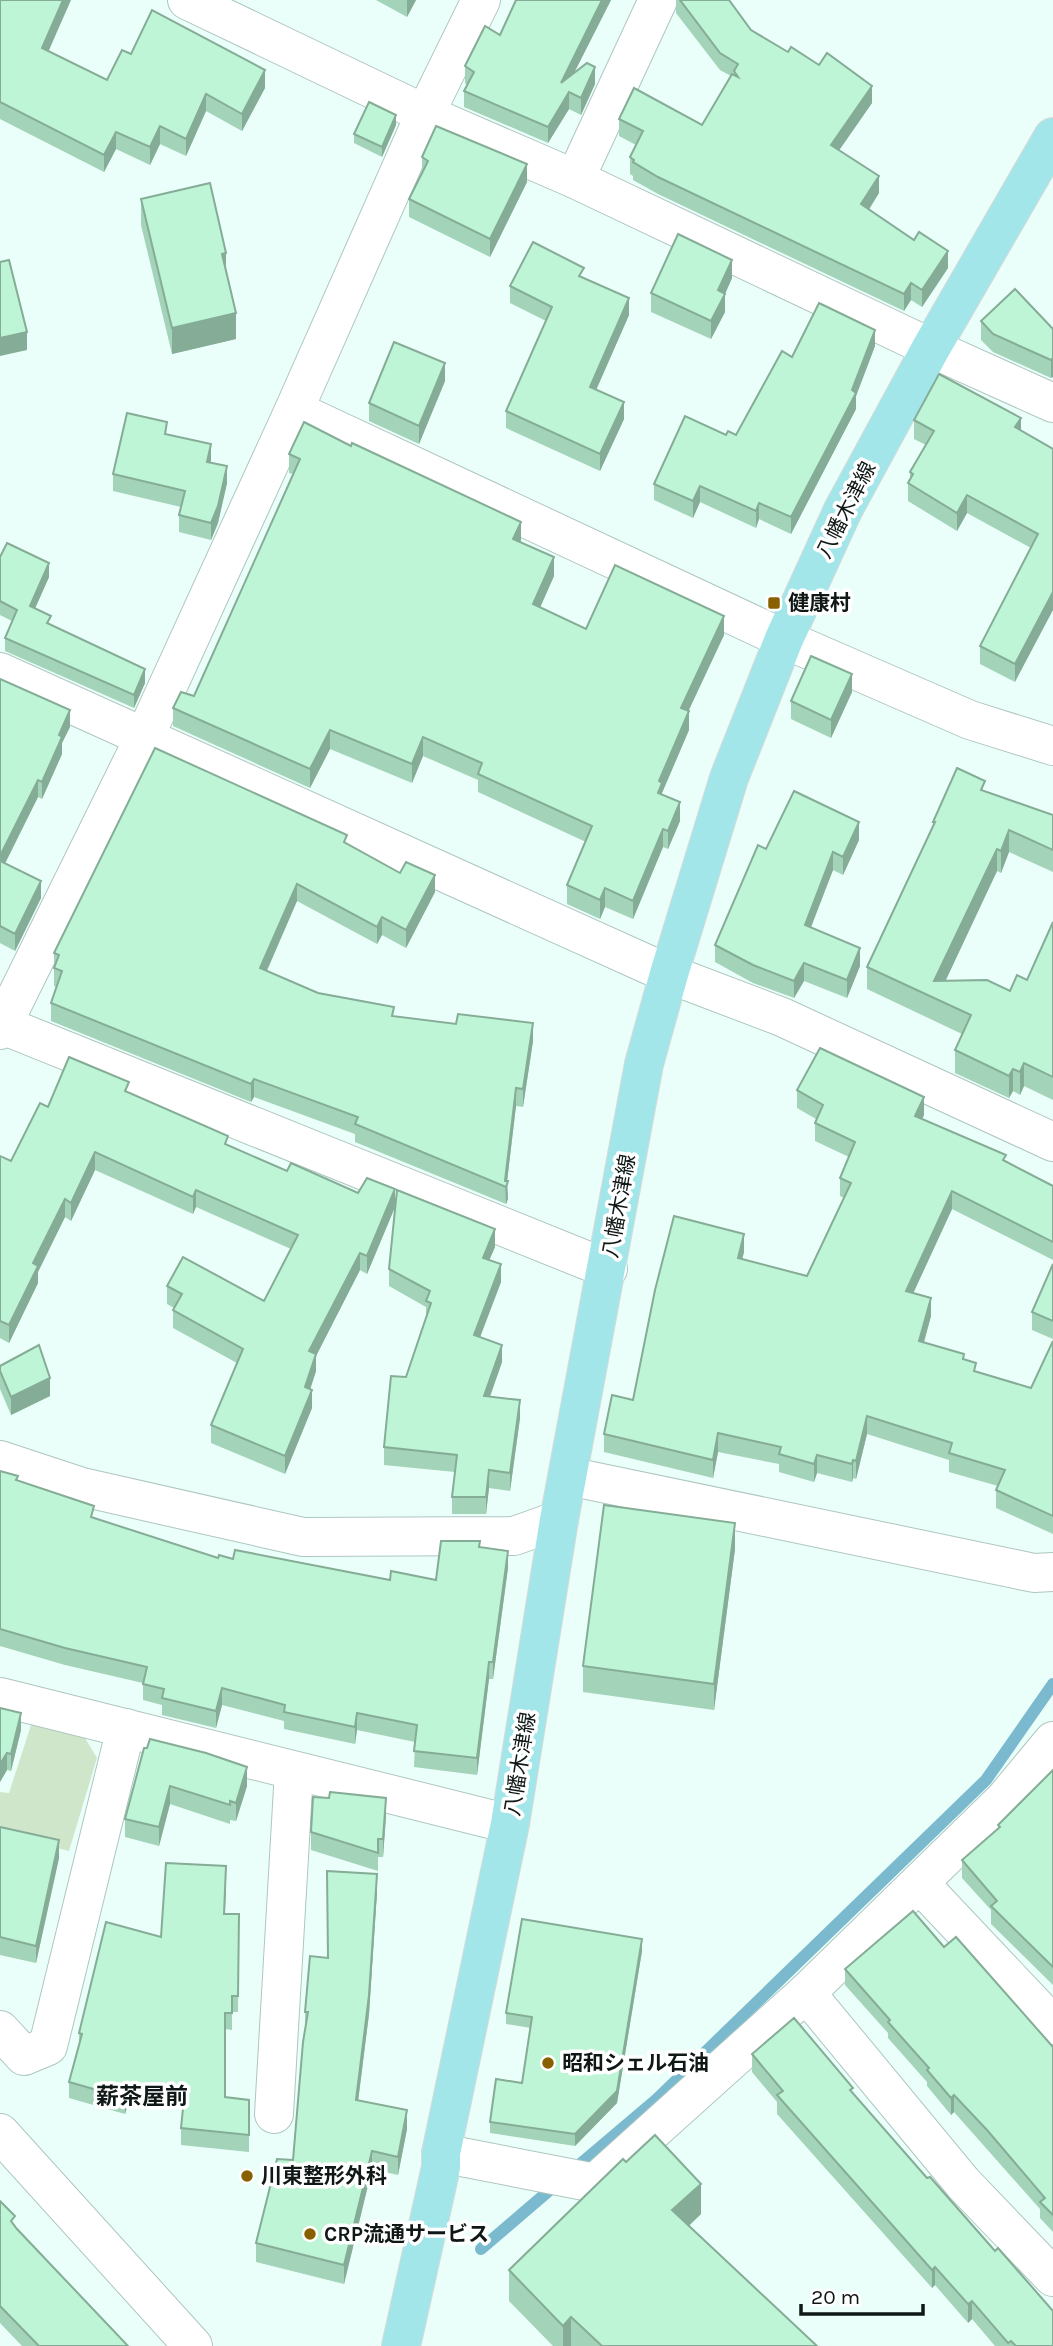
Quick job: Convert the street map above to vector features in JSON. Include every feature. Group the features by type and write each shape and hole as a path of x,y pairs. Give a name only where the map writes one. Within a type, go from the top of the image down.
{"main road":[{"name":"八幡木津線","path":"401,2346 441,2167 441,2153 510,1824 559,1520 608,1269 644,1064 669,974 729,778 784,639 844,510 931,348 1053,137"}],"street":[{"path":"481,0 425,114 145,736 1,1027 608,1269"},
{"path":"576,179 658,0"},
{"path":"199,3 425,114 576,179 1053,403"},
{"path":"294,410 784,639 970,720 1053,746"},
{"path":"0,672 669,974 782,1017 1053,1142"},
{"path":"0,1460 82,1487 303,1537 514,1536 559,1520"},
{"path":"568,1476 1034,1573 1053,1572"},
{"path":"0,1697 510,1824"},
{"path":"0,2030 24,2056 48,2046 126,1728"},
{"path":"441,2153 595,2183 806,1993 1005,1799 1053,1741"},
{"path":"274,2114 294,1770"},
{"path":"919,1883 1053,2025"},
{"path":"806,1993 963,2183 1053,2277"},
{"path":"0,2133 193,2346"}],"green space":[{"path":"33,1719 82,1733 97,1758 69,1851 0,1834 0,1792 9,1793"}],"building":[{"path":"0,0 63,0 42,48 107,80 122,50 131,54 152,10 265,70 242,114 206,94 186,139 160,126 150,147 116,132 104,155 0,102"},
{"path":"516,0 602,0 561,83 587,63 595,67 581,98 569,92 548,127 464,91 474,72 465,66 485,26 500,35"},
{"path":"680,0 729,0 751,30 788,52 791,47 819,65 827,53 872,86 831,145 879,176 861,204 914,240 919,232 948,251 922,290 911,283 904,294 658,177 633,162 630,157 643,131 619,119 634,88 702,125 732,74 738,77 734,71 738,64 720,53"},
{"path":"369,102 396,115 382,147 354,134"},
{"path":"436,126 527,164 490,239 409,199 428,161 422,157"},
{"path":"210,183 226,253 222,254 236,313 172,328 141,199"},
{"path":"678,234 732,260 718,290 725,294 711,321 651,293"},
{"path":"533,242 584,268 579,276 629,298 590,387 624,402 600,454 506,411 552,307 510,286"},
{"path":"9,260 27,332 0,338 0,262"},
{"path":"1015,289 1053,329 1051,360 993,334 981,321"},
{"path":"819,303 875,330 852,390 856,393 791,517 759,503 756,511 700,486 693,501 654,484 685,416 726,435 728,431 736,435 782,351 792,357"},
{"path":"394,342 445,363 419,426 369,403"},
{"path":"939,374 1021,418 1015,427 1053,449 1053,592 1015,664 980,646 1038,534 967,495 957,513 908,483 913,474 910,472 934,431 914,420"},
{"path":"127,413 167,422 165,434 211,444 207,462 227,466 218,506 211,523 179,515 185,491 113,474"},
{"path":"304,422 351,446 352,443 521,522 513,539 554,557 533,604 586,629 615,565 724,616 681,708 689,711 659,781 662,783 658,793 680,802 668,831 663,829 633,901 605,888 600,900 567,885 592,826 478,774 482,763 423,737 412,764 330,730 310,769 173,708 181,692 194,696 300,459 289,454"},
{"path":"7,543 49,563 30,606 51,616 47,623 145,669 134,695 5,638 17,610 0,601 0,557"},
{"path":"811,656 852,674 831,720 791,701"},
{"path":"0,679 70,710 59,735 62,737 42,782 38,780 0,856"},
{"path":"155,748 347,835 344,842 400,873 406,862 435,875 406,930 382,917 377,927 297,884 260,968 318,993 394,1007 392,1016 456,1024 458,1014 533,1023 523,1089 516,1088 506,1187 355,1124 358,1117 254,1079 251,1084 51,1003 62,971 54,968 59,955 54,953"},
{"path":"957,768 985,781 981,790 1053,815 1053,850 1009,830 1001,851 997,849 934,981 987,980 1010,991 1017,975 1027,980 1053,922 1053,1077 1024,1063 1020,1072 1013,1069 1009,1076 955,1050 971,1015 867,967 935,822"},
{"path":"794,791 859,822 843,857 833,852 805,925 860,948 847,980 804,963 794,981 753,965 715,945 758,845 766,849"},
{"path":"0,861 41,881 15,934 0,926"},
{"path":"820,1048 924,1097 915,1116 1006,1155 1003,1160 1053,1186 1053,1242 952,1191 906,1291 931,1298 919,1341 964,1354 963,1359 976,1363 974,1371 1031,1388 1053,1341 1053,1516 996,1490 1005,1470 949,1453 952,1443 867,1416 856,1461 853,1460 852,1464 817,1455 814,1464 779,1454 781,1447 718,1433 713,1460 604,1434 612,1395 633,1400 655,1290 674,1216 744,1234 738,1258 807,1276 851,1183 840,1178 855,1142 815,1123 823,1105 797,1090"},
{"path":"69,1057 129,1082 125,1091 228,1136 225,1144 287,1171 291,1163 358,1193 367,1178 395,1189 367,1256 360,1253 309,1351 316,1354 305,1387 312,1390 285,1456 211,1425 243,1349 173,1310 182,1294 167,1286 183,1257 264,1301 298,1235 196,1190 193,1197 95,1152 71,1203 65,1199 33,1263 38,1266 9,1325 0,1321 0,1156 11,1161 40,1103 48,1107"},
{"path":"397,1190 495,1229 483,1258 501,1264 474,1335 502,1345 484,1396 520,1400 510,1473 489,1470 486,1497 452,1497 457,1455 384,1447 391,1376 406,1377 431,1303 426,1301 430,1291 389,1269"},
{"path":"1053,1264 1053,1321 1032,1312"},
{"path":"39,1345 50,1378 11,1397 0,1366"},
{"path":"0,1471 18,1476 16,1480 94,1506 91,1517 218,1558 219,1555 233,1559 235,1550 390,1580 391,1571 436,1580 441,1541 480,1541 479,1547 508,1551 493,1662 489,1662 477,1758 414,1751 417,1725 357,1713 355,1727 284,1712 285,1705 222,1688 216,1711 162,1698 164,1689 143,1684 147,1667 65,1648 0,1629"},
{"path":"604,1505 735,1523 714,1684 583,1666"},
{"path":"0,1708 21,1713 11,1754 7,1753 0,1764"},
{"path":"150,1739 247,1767 236,1803 230,1801 230,1805 170,1786 159,1827 125,1819 144,1748 147,1748"},
{"path":"1053,1770 1053,1967 991,1906 997,1901 962,1860 1000,1827 998,1825"},
{"path":"330,1792 386,1798 383,1839 378,1839 378,1853 311,1832 313,1797 329,1798"},
{"path":"0,1827 59,1840 36,1946 0,1937"},
{"path":"166,1863 226,1866 224,1914 239,1914 238,1996 232,1996 232,2013 225,2013 225,2097 249,2100 249,2135 181,2128 185,2089 128,2088 125,2098 69,2082 106,1922 161,1937"},
{"path":"327,1871 377,1874 369,1995 356,2100 407,2110 398,2157 372,2151 344,2265 256,2243 277,2159 293,2160 308,2012 305,2012 310,1956 328,1958"},
{"path":"913,1911 944,1947 956,1937 1053,2047 1053,2215 1040,2202 1045,2198 987,2130 954,2095 951,2098 927,2070 929,2068 888,2022 890,2020 845,1969"},
{"path":"522,1919 642,1939 617,2091 575,2134 490,2122 496,2079 522,2083 532,2017 506,2013"},
{"path":"794,2018 853,2088 850,2090 927,2178 930,2177 995,2251 998,2248 1053,2311 1053,2346 1016,2346 1011,2341 1008,2343 972,2301 968,2304 935,2267 932,2270 777,2095 783,2091 752,2054"},
{"path":"655,2135 701,2184 672,2210 817,2346 602,2346 571,2317 563,2326 509,2270 623,2159 626,2162"},
{"path":"0,2201 15,2216 11,2221 17,2229 128,2346 39,2346 0,2306"}],"waterway":[{"path":"572,2171 657,2099 986,1780 1053,1684"},
{"path":"481,2249 558,2183"}],"place":[{"name":"健康村","path":"774,603"},
{"name":"昭和シェル石油","path":"548,2063"},
{"name":"川東整形外科","path":"247,2176"},
{"name":"CRP流通サービス","path":"310,2234"}],"district":[{"name":"薪茶屋前","path":"142,2096"}]}
